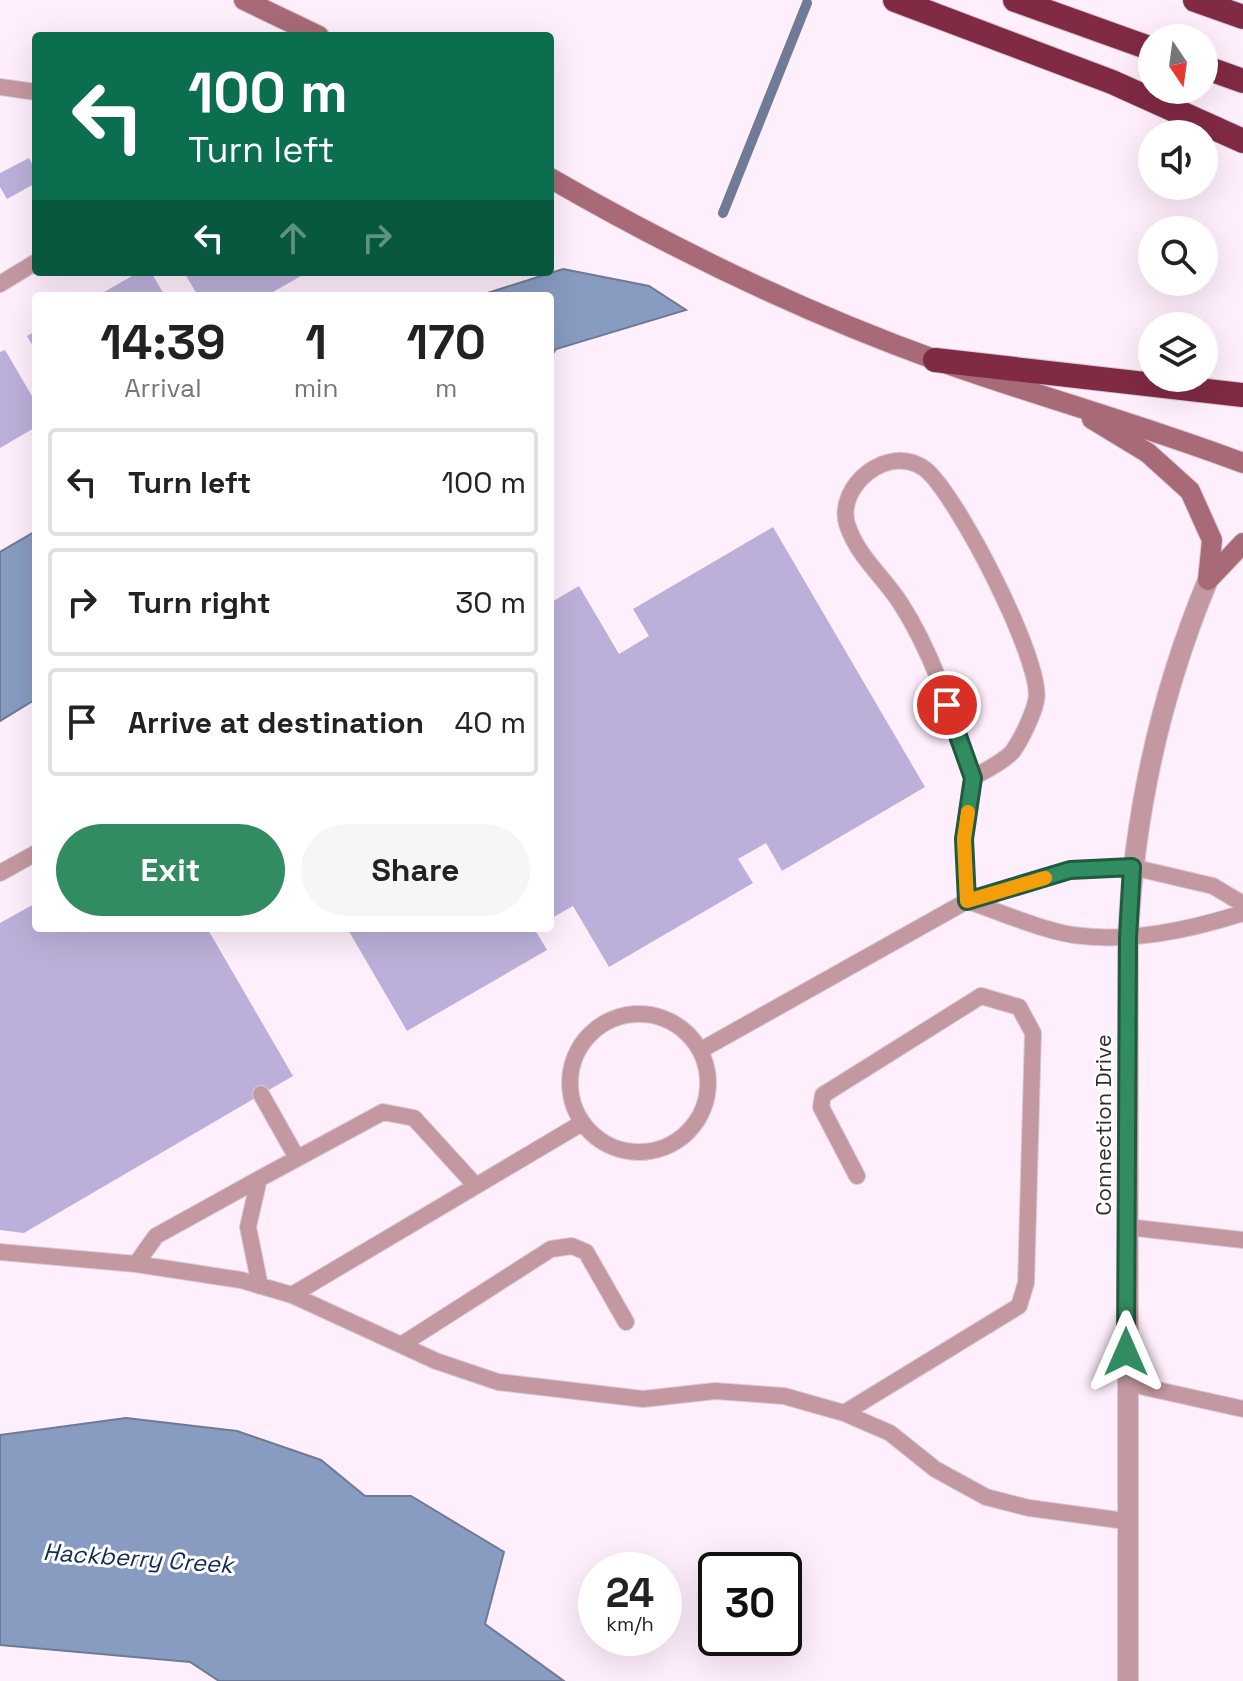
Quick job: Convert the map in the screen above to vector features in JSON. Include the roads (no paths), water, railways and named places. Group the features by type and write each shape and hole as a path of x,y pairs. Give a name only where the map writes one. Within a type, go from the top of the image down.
{"highway":[{"path":"895,0 1112,82 1243,141"},
{"path":"1015,0 1138,44"},
{"path":"1195,0 1243,17"},
{"path":"1218,72 1243,81"},
{"path":"935,360 1243,395"}],"main road":[{"path":"244,0 260,4 312,32"},
{"path":"554,180 685,251 935,360 1151,428 1243,463"},
{"path":"1067,403 1148,453 1190,491 1212,540 1208,580"},
{"path":"1208,580 1243,543"}],"street":[{"name":"Connection Drive","path":"1128,1681 1125,1521 1128,938 1132,867 1171,674 1208,580"}],"lane":[{"path":"0,87 32,91"},
{"path":"0,284 32,264"},
{"path":"967,901 964,839 973,778 931,661 901,604 858,549 846,521 854,488 867,471 896,459 924,468 955,503 1019,629 1037,699 1013,751 973,778"},
{"path":"0,873 32,855"},
{"path":"701,1050 967,901 1070,870 1132,867 1213,886 1243,904"},
{"path":"967,901 1072,935 1128,938 1207,924 1243,913"},
{"path":"844,1413 1019,1306 1026,1283 1033,1033 1019,1007 981,996 823,1095 821,1107 857,1176"},
{"path":"647,1013 669,1020 688,1032 701,1050 709,1072 708,1095 700,1117 685,1135 666,1147 643,1152 620,1149 599,1139 582,1123 572,1103 570,1080 574,1058 586,1038 603,1023 624,1015 647,1013"},
{"path":"261,1094 297,1158"},
{"path":"136,1264 156,1236 383,1112 414,1118 476,1186"},
{"path":"292,1295 582,1123"},
{"path":"259,1179 248,1227 260,1286"},
{"path":"1127,1227 1243,1240"},
{"path":"401,1345 551,1249 572,1246 586,1252 626,1322"},
{"path":"0,1252 136,1264 260,1286 292,1295 401,1345 498,1382 643,1399 715,1391 784,1396 844,1413 890,1433 935,1469 986,1497 1029,1508 1125,1521"},
{"path":"1126,1383 1243,1409"}],"water":[{"path":"563,269 649,286 686,310 554,352 554,292 491,292 541,276 554,276 554,272"},
{"path":"32,533 32,701 0,721 0,552"},
{"name":"Hackberry Creek","path":"126,1418 237,1431 321,1460 365,1496 411,1496 504,1552 485,1624 564,1681 219,1681 190,1662 0,1645 0,1435"}],"waterway":[{"path":"723,213 807,3"}]}
